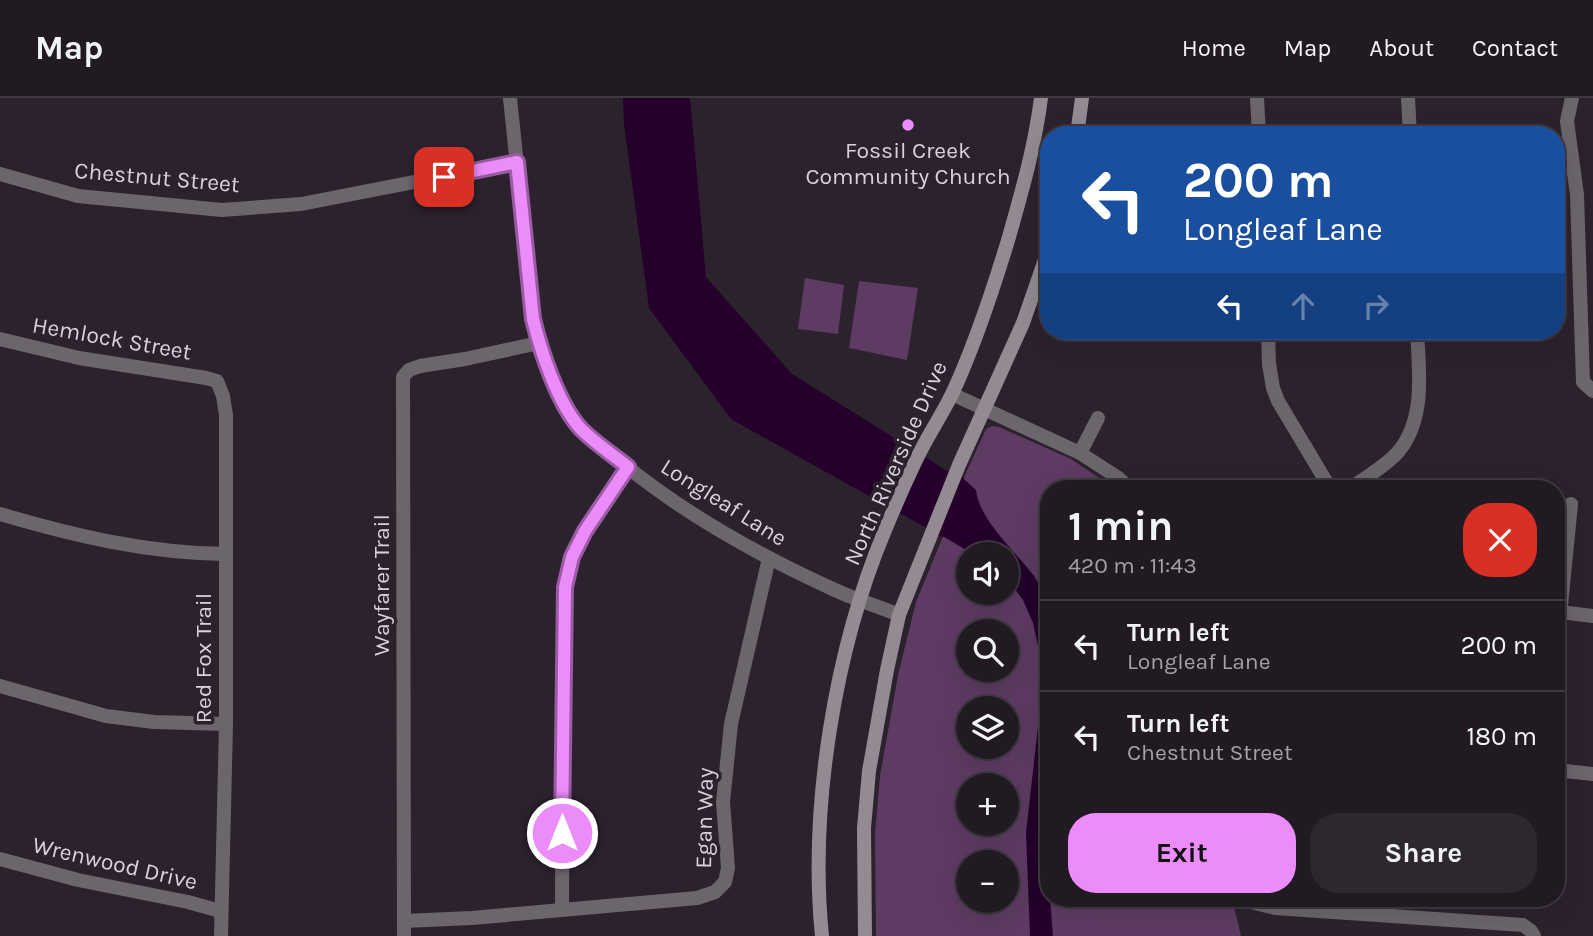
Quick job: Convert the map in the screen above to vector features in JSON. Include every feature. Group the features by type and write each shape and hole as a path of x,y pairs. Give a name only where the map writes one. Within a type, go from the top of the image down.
{"main road":[{"name":"North Riverside Drive","path":"822,936 818,839 842,662 859,600 884,533 922,450 952,394 977,336 1024,185 1041,98"},
{"path":"1078,126 1082,98"},
{"path":"865,936 864,828 869,771 900,615 959,465 1023,323 1040,274"}],"street":[{"name":"Longleaf Lane","path":"510,98 533,319 539,343 557,389 580,428 628,467 717,528 769,558 859,600 900,615"},
{"path":"1257,98 1259,126"},
{"path":"1408,98 1409,126"},
{"path":"1572,98 1567,121 1577,195 1583,382 1591,389"},
{"name":"Chestnut Street","path":"0,174 78,196 222,210 301,204 517,162"},
{"name":"Hemlock Street","path":"0,339 79,358 217,381"},
{"path":"1269,340 1273,388 1278,401 1324,480"},
{"path":"1362,480 1397,454 1406,441 1418,405 1417,340"},
{"name":"Wayfarer Trail","path":"404,929 403,377 409,370 420,366 539,343"},
{"name":"Red Fox Trail","path":"217,381 226,415 226,724 221,936"},
{"path":"952,394 1080,453 1120,480"},
{"path":"1080,453 1098,418"},
{"path":"562,910 565,587 572,557 585,531 628,467"},
{"path":"1565,563 1571,505"},
{"path":"0,514 101,541 167,552 225,554"},
{"name":"Egan Way","path":"404,929 562,910 697,898 715,892 725,882 728,868 723,802 731,724 769,558"},
{"path":"1565,613 1593,616"},
{"path":"0,686 106,716 154,722 226,724"},
{"path":"1565,771 1593,774"},
{"name":"Wrenwood Drive","path":"0,859 78,880 220,911"},
{"path":"1271,907 1523,925 1534,936"}],"shaded area":[{"path":"623,98 690,98 706,277 792,374 952,474 954,470 976,490 984,513 1005,542 956,544 944,537 931,535 932,531 731,419 649,308 624,124"},
{"path":"805,278 844,285 838,334 798,329"},
{"path":"859,281 918,288 907,360 849,348"},
{"path":"992,426 1071,459 1102,480 1040,480 1040,907 1234,907 1241,936 876,936 875,834 880,776 898,675 916,602 954,510 965,475 986,429"},
{"path":"1019,558 1040,586 1040,655 1033,623 1019,595"},
{"path":"1040,709 1040,907 1051,907 1053,936 1030,936 1026,833"}],"place":[{"name":"Fossil Creek Community Church","path":"908,125"}],"route":[{"path":"444,177 517,162 533,319 539,343 557,389 580,428 628,467 585,531 572,557 565,587 562,833"}]}
